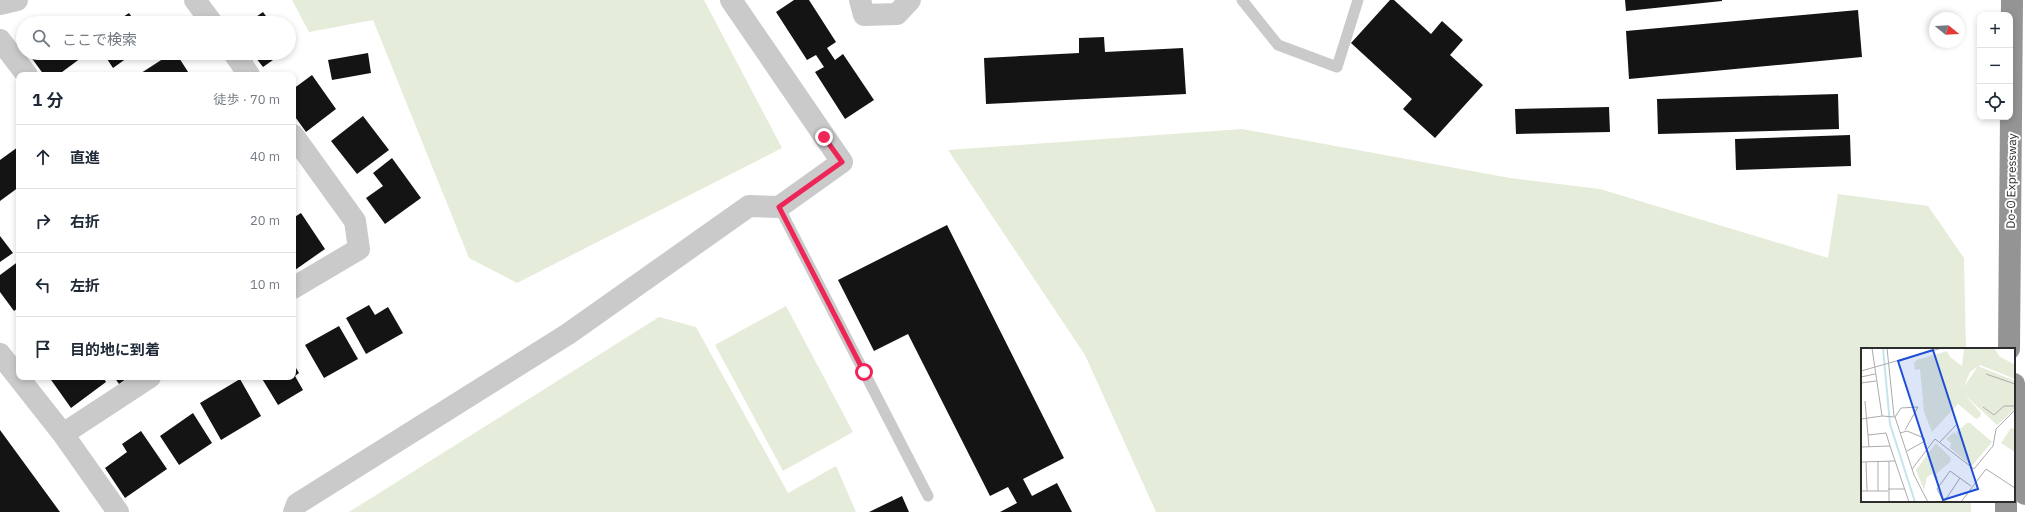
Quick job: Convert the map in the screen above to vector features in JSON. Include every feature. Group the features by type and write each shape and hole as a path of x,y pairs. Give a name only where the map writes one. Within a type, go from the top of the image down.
{"highway":[{"name":"Do-O Expressway","path":"2010,345 2012,0"},
{"path":"2015,394 2025,494"}],"street":[{"path":"0,4 17,0"},
{"path":"195,0 207,16"},
{"path":"294,512 297,504 568,334 749,206 779,207 842,162 731,0"},
{"path":"860,0 864,15 897,14 910,0"},
{"path":"0,40 26,72"},
{"path":"239,60 248,72"},
{"path":"296,139 355,221 359,249 296,286"},
{"path":"0,354 16,375"},
{"path":"20,380 62,434 118,512"},
{"path":"62,434 145,380"}],"lane":[{"path":"1242,0 1278,45 1337,67 1358,0"},
{"path":"779,207 928,496"}],"green space":[{"path":"292,0 704,0 782,148 517,283 469,258 373,20 309,32"},
{"path":"1242,129 1510,178 1600,189 1828,258 1838,194 1928,206 1964,258 1966,348 1861,348 1861,502 1971,502 1971,512 1156,512 1085,355 948,150"},
{"path":"786,306 853,432 783,471 715,345"},
{"path":"659,317 696,327 788,493 836,466 856,512 349,512"}],"building":[{"path":"794,0 809,0 836,42 827,48 835,60 843,54 874,100 845,119 815,72 824,67 816,55 807,60 776,12"},
{"path":"1390,0 1394,0 1431,34 1442,21 1463,40 1450,55 1483,85 1435,138 1403,109 1412,99 1351,43"},
{"path":"1625,0 1722,0 1722,1 1626,11"},
{"path":"1858,10 1862,57 1629,79 1626,31"},
{"path":"263,12 266,16 257,16"},
{"path":"1104,37 1105,52 1183,48 1186,94 986,104 984,58 1079,53 1079,38"},
{"path":"368,53 371,73 332,80 328,60"},
{"path":"33,60 78,60 62,72 42,72"},
{"path":"108,60 124,60 113,68"},
{"path":"161,60 180,60 188,72 143,72"},
{"path":"244,60 253,60 247,64"},
{"path":"258,60 273,60 263,67"},
{"path":"312,75 336,109 306,132 296,118 296,87"},
{"path":"1838,94 1839,129 1658,134 1657,99"},
{"path":"1609,107 1610,132 1516,134 1515,109"},
{"path":"363,116 389,150 357,174 331,141"},
{"path":"1850,135 1851,166 1736,170 1735,139"},
{"path":"16,148 16,189 0,201 0,160"},
{"path":"392,158 421,198 385,224 366,198 383,186 373,173"},
{"path":"301,213 325,249 296,269 296,216"},
{"path":"947,225 1064,458 1023,479 1032,496 1057,483 1072,512 1000,512 1017,503 1008,487 990,496 908,334 874,351 838,280"},
{"path":"0,236 13,253 0,262"},
{"path":"16,263 16,309 14,311 0,292 0,275"},
{"path":"369,305 375,315 388,307 403,333 366,354 346,318"},
{"path":"339,326 358,359 324,378 305,345"},
{"path":"296,368 299,373 296,375"},
{"path":"296,378 303,390 278,405 263,380 296,380"},
{"path":"51,380 105,380 106,382 71,408"},
{"path":"116,380 125,380 119,384"},
{"path":"241,380 261,416 221,440 200,403"},
{"path":"193,413 212,443 179,465 160,436"},
{"path":"0,430 60,512 0,512"},
{"path":"141,431 167,469 125,498 105,468 127,452 122,444"},
{"path":"902,496 909,512 869,512"}],"route":[{"path":"824,137 842,162 779,207 864,372"}]}
